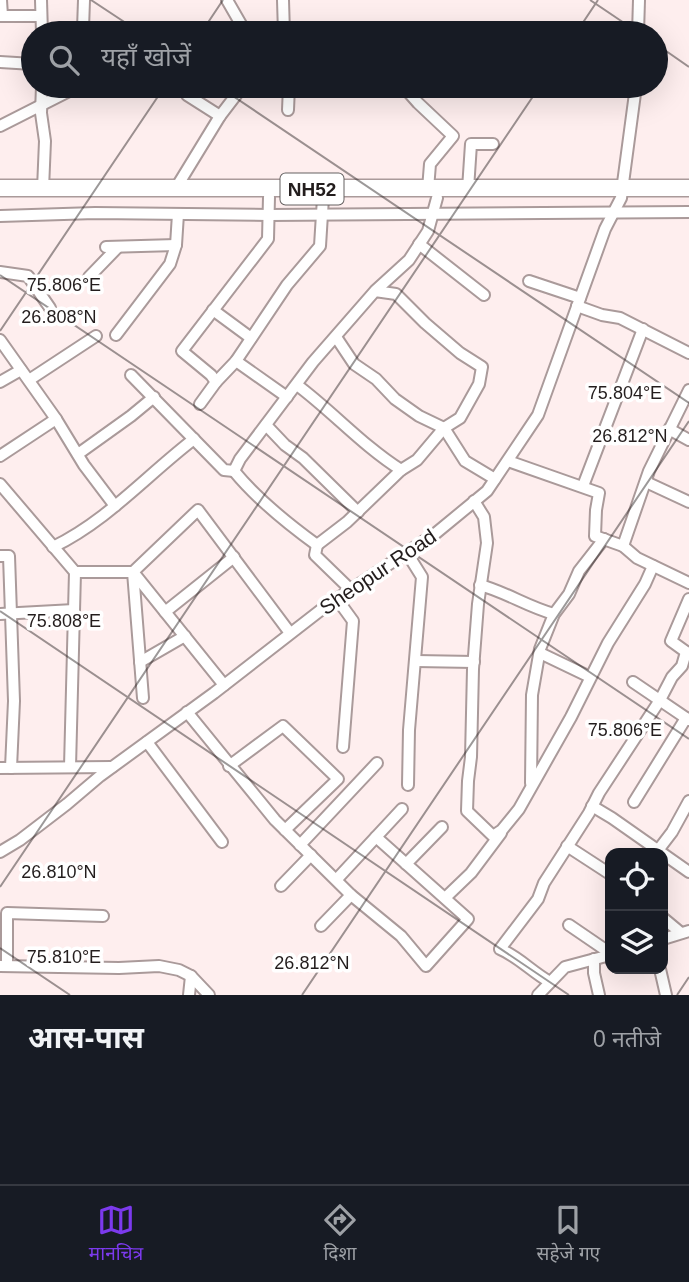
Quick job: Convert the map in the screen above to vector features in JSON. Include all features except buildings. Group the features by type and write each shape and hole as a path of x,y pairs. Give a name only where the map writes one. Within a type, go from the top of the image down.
{"highway":[{"name":"NH52","path":"0,188 176,188 432,200 689,199"},
{"name":"NH52","path":"0,199 269,197 323,206 432,200 468,189 619,200 689,188"}],"street":[{"path":"1,0 1,16 41,16"},
{"path":"41,0 41,21"},
{"path":"83,21 84,0"},
{"path":"227,0 239,21"},
{"path":"283,0 284,21"},
{"path":"638,21 639,0"},
{"path":"0,62 21,63"},
{"path":"42,98 45,141 43,189"},
{"path":"0,126 54,98"},
{"path":"192,98 220,116"},
{"path":"176,188 234,98"},
{"path":"288,98 288,110"},
{"path":"234,471 240,459 287,397 375,291 410,260 428,231 432,200 430,164 453,136 414,98"},
{"name":"Sheopur Road","path":"0,852 290,633 436,533 487,491 538,415 619,200 634,98"},
{"path":"468,189 471,144 493,144"},
{"path":"216,382 182,351 268,239 269,197"},
{"path":"619,200 689,212"},
{"path":"0,216 95,213 268,215 323,206 320,246 287,285 236,361 200,404"},
{"path":"116,335 170,264 176,245 178,214"},
{"path":"419,244 484,295"},
{"path":"106,247 176,245"},
{"path":"89,277 118,247"},
{"path":"0,272 28,276 50,307"},
{"path":"529,281 602,315 620,318 689,353"},
{"path":"351,590 315,555 317,545 358,512 401,470 417,460 444,428 460,418 479,384 482,367 460,353 396,294 375,291"},
{"path":"213,310 251,338"},
{"path":"583,486 643,329"},
{"path":"29,380 96,336"},
{"path":"336,337 354,364 376,379 395,399 419,416 444,428 465,461 495,479"},
{"path":"0,340 115,506"},
{"path":"236,361 287,397"},
{"path":"0,382 22,370"},
{"path":"131,375 224,470 234,471 248,488 317,545"},
{"path":"297,385 361,438 375,454 401,470"},
{"path":"623,546 646,482 689,390"},
{"path":"78,454 153,397"},
{"path":"0,456 56,419"},
{"path":"266,425 358,512"},
{"path":"669,429 689,440"},
{"path":"53,547 74,537 115,506 194,439"},
{"path":"508,461 599,493 595,536 623,546 638,558 689,583"},
{"path":"646,482 689,502"},
{"path":"0,484 75,572 70,767"},
{"path":"474,501 484,517 487,543 480,585 474,662 467,811 493,836 502,831"},
{"path":"75,572 133,572 198,510 290,633"},
{"path":"531,788 532,695 540,653 554,614 569,594 579,570 604,540"},
{"path":"407,553 422,577 409,730 408,785"},
{"path":"0,556 9,556 6,615 13,662 14,701 5,768 112,767"},
{"path":"166,612 233,557"},
{"path":"446,897 471,873 519,809 653,566"},
{"path":"133,572 224,685"},
{"path":"133,572 143,698"},
{"path":"480,585 554,614"},
{"path":"337,599 354,621 344,747"},
{"path":"550,982 537,975 515,956 500,949 538,899 544,883 672,677 682,666 688,653 671,640 689,599"},
{"path":"6,615 74,610"},
{"path":"140,662 185,636"},
{"path":"540,653 590,677"},
{"path":"416,660 474,662"},
{"path":"0,662 13,662"},
{"path":"633,682 688,719 634,803"},
{"path":"0,701 14,701"},
{"path":"187,712 229,766 285,830 351,895 401,936 426,966 468,919 376,836"},
{"path":"229,766 283,726 338,779 285,830"},
{"path":"147,742 222,842"},
{"path":"300,845 377,763"},
{"path":"660,848 689,801"},
{"path":"592,806 657,848"},
{"path":"337,879 402,809"},
{"path":"406,864 442,827"},
{"path":"568,846 605,871"},
{"path":"281,886 311,855"},
{"path":"668,856 689,872"},
{"path":"321,926 351,895"},
{"path":"103,916 7,913 4,966 159,966 179,970 191,976 209,995"},
{"path":"668,921 685,932"},
{"path":"569,925 605,950"},
{"path":"668,937 685,932"},
{"path":"538,995 565,967 605,956"},
{"path":"594,959 599,995"},
{"path":"661,974 666,995"},
{"path":"189,995 191,976"}]}
